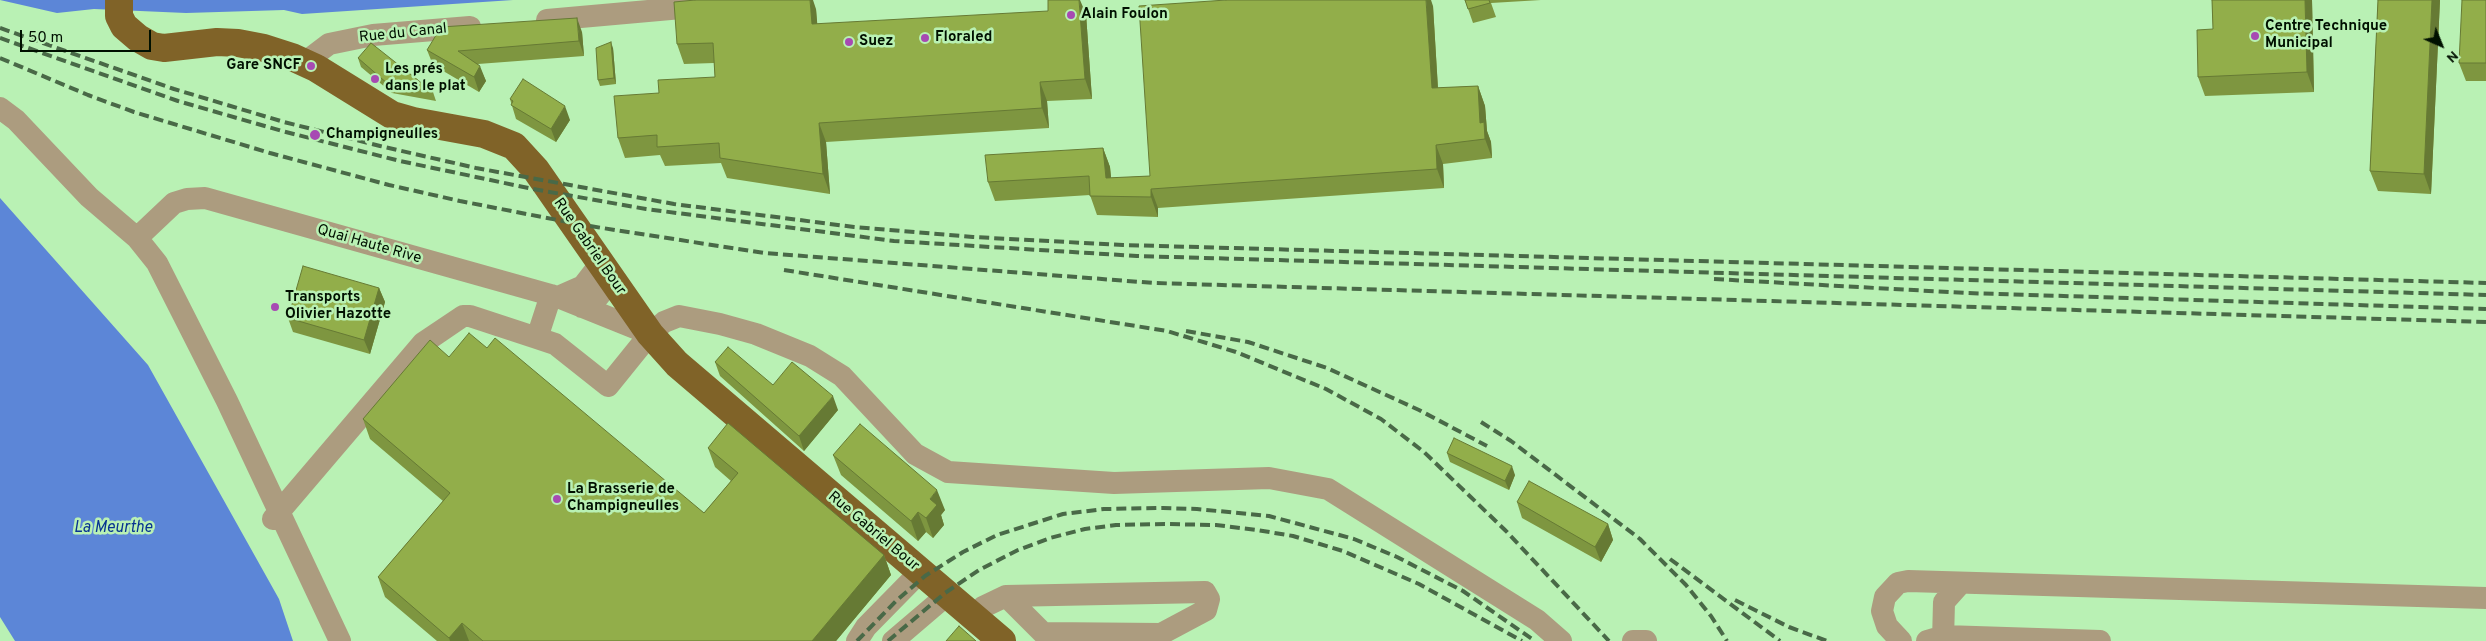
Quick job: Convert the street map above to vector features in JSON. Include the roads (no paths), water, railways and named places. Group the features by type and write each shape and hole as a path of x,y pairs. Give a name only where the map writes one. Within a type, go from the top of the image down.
{"main road":[{"name":"Rue Gabriel Bour","path":"119,0 119,16 124,26 145,43 164,48 205,43 238,43 280,52 304,62 392,115 413,121 490,135 514,146 536,170 650,334 692,378 1002,641"}],"street":[{"path":"529,22 728,4"},
{"name":"Rue du Canal","path":"304,62 329,44 373,35 489,26"},
{"path":"0,108 16,120 89,197 138,238 157,263 227,401 276,516 340,641"},
{"name":"Quai Haute Rive","path":"138,238 174,203 187,199 205,198 555,296 650,334"},
{"path":"537,338 555,296 583,286 606,272"},
{"path":"582,307 600,296 606,272"},
{"path":"276,516 423,343 463,316 470,316 555,344 608,386 650,334 664,322 679,316 720,324 756,334 810,356 842,376 915,454 948,472 1114,483 1269,478 1328,489 1537,620 1561,641"},
{"path":"888,641 862,634 920,572"},
{"path":"1901,641 1887,626 1882,611 1885,597 1898,584 1908,581 2486,598"},
{"path":"1961,583 1944,602 1938,639 2100,641"},
{"path":"972,616 983,607 1006,596 1205,592 1209,599 1206,610 1156,637 1047,637 1006,596"},
{"path":"893,641 947,595"},
{"path":"1632,641 1646,641"}],"water":[{"path":"0,0 513,0 302,14 284,10 186,13 94,9 57,13"},
{"name":"La Meurthe","path":"0,198 148,365 279,599 293,641 15,641 0,617"}],"railway":[{"path":"0,28 174,89 284,122 380,146 476,168 674,204 854,227 973,237 1123,245 2486,283"},
{"path":"0,38 178,101 282,131 400,161 533,189 646,209 894,241 1137,256 2486,295"},
{"path":"0,58 134,112 270,153 389,185 583,225 764,253 1154,283 2486,322"},
{"path":"784,270 1167,331 1236,352 1326,389 1381,419 1424,452 1506,531 1609,641"},
{"path":"1714,279 1966,293 2486,309"},
{"path":"1186,331 1248,342 1327,368 1419,410 1487,446"},
{"path":"1481,422 1511,441 1640,539 1686,585 1711,616 1727,641"},
{"path":"857,641 896,601 925,576 963,552 997,535 1063,514 1104,509 1163,508 1197,509 1269,516 1354,539 1397,557 1463,591 1535,641"},
{"path":"888,641 945,593 979,570 1018,550 1050,538 1085,529 1116,525 1165,524 1216,525 1257,530 1293,536 1343,551 1419,584 1522,641"},
{"path":"1670,559 1780,641"},
{"path":"1735,600 1789,627 1827,641"}],"place":[{"name":"Alain Foulon","path":"1071,15"},
{"name":"Centre Technique Municipal","path":"2255,36"},
{"name":"Floraled","path":"925,38"},
{"name":"Suez","path":"849,42"},
{"name":"Gare SNCF","path":"311,66"},
{"name":"Les prés dans le plat","path":"375,79"},
{"name":"Champigneulles","path":"315,135"},
{"name":"Transports Olivier Hazotte","path":"275,307"},
{"name":"La Brasserie de Champigneulles","path":"557,499"}]}
